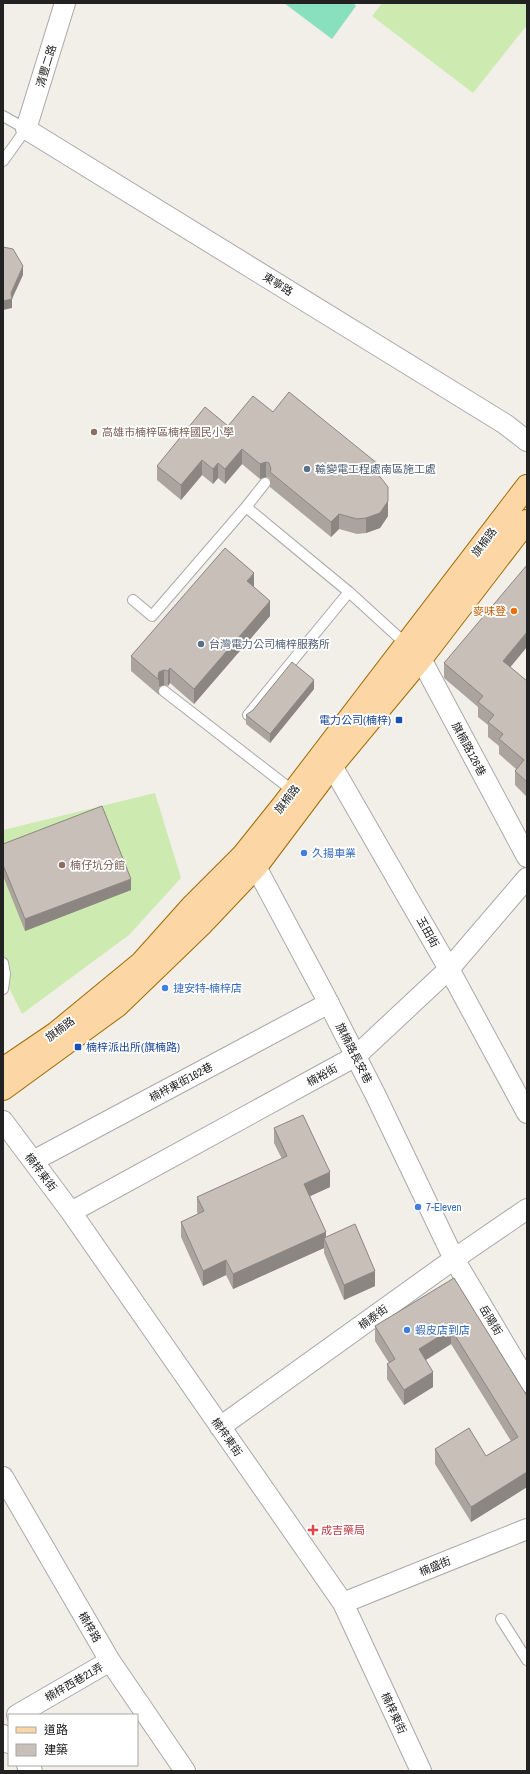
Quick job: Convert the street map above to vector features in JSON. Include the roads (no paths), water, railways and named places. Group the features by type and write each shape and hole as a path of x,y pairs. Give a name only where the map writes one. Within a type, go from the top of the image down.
{"main road":[{"name":"旗楠路","path":"414,652 527,486"},
{"name":"旗楠路","path":"3,1089 117,1006 203,922 326,761 414,652 527,521"},
{"name":"旗楠路","path":"3,1069 56,1033 141,963 192,906 249,861 293,791 326,761"}],"street":[{"name":"清豐二路","path":"26,129 65,3"},
{"name":"東寧路","path":"26,129 506,424 527,441"},
{"name":"旗楠路126巷","path":"414,652 527,857"},
{"name":"玉田街","path":"326,761 449,969 527,1113"},
{"name":"旗楠路長安巷","path":"249,861 329,1003 454,1259"},
{"name":"楠裕街","path":"71,1212 356,1056 449,969 527,878"},
{"name":"楠梓東街162巷","path":"33,1161 329,1003"},
{"name":"楠梓東街","path":"3,1121 71,1212 343,1603 421,1771"},
{"name":"楠泰街","path":"220,1427 454,1259 527,1209"},
{"name":"岳陽街","path":"454,1259 527,1382"},
{"name":"楠梓路","path":"3,1477 110,1661 185,1771"},
{"name":"楠盛街","path":"343,1603 527,1529"},
{"name":"楠梓西巷21弄","path":"19,1714 110,1661"}],"lane":[{"path":"3,116 26,129 3,161"},
{"path":"133,600 152,616 265,483"},
{"path":"246,507 349,592 414,652"},
{"path":"248,715 349,592"},
{"path":"164,691 293,791"},
{"path":"3,963 5,974 3,989"},
{"path":"501,1619 527,1660"}],"place":[{"name":"高雄市楠梓區楠梓國民小學","path":"94,432"},
{"name":"輸變電工程處南區施工處","path":"307,469"},
{"name":"麥味登","path":"514,611"},
{"name":"台灣電力公司楠梓服務所","path":"201,644"},
{"name":"電力公司(楠梓)","path":"399,720"},
{"name":"久揚車業","path":"304,853"},
{"name":"楠仔坑分館","path":"62,865"},
{"name":"捷安特-楠梓店","path":"165,988"},
{"name":"楠梓派出所(旗楠路)","path":"78,1047"},
{"name":"7-Eleven","path":"418,1207"},
{"name":"蝦皮店到店","path":"407,1330"},
{"name":"成吉藥局","path":"313,1530"}]}
